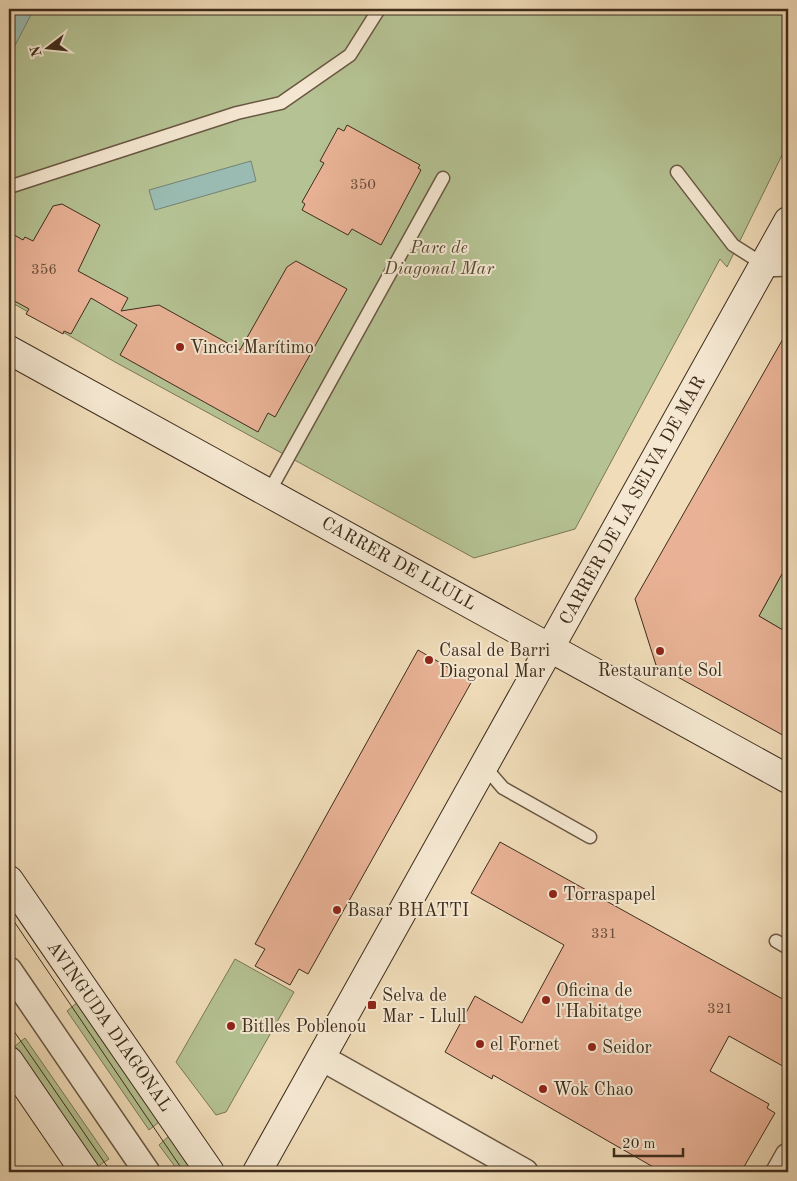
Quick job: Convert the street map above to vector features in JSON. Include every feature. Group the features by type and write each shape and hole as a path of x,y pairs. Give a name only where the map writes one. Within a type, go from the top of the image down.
{"street":[{"name":"CARRER DE LA SELVA DE MAR","path":"257,1172 551,646 776,263 788,222"},
{"name":"CARRER DE LLULL","path":"9,350 551,646 788,779"},
{"name":"AVINGUDA DIAGONAL","path":"9,880 210,1172"},
{"path":"9,970 147,1172"},
{"path":"322,1058 525,1172"},
{"path":"9,1061 85,1172"},
{"path":"779,1172 788,1156"}],"lane":[{"path":"9,186 237,113 281,103 350,56 378,9"},
{"path":"677,172 733,245 776,263"},
{"path":"269,492 443,178"},
{"path":"484,766 503,788 590,837"},
{"path":"776,941 788,948"}],"green space":[{"name":"Parc de Diagonal Mar","path":"9,9 788,9 788,143 727,267 720,259 575,529 474,558 115,362 9,301"},
{"path":"788,563 788,633 759,616"},
{"path":"235,959 294,992 226,1112 216,1115 176,1062"},
{"path":"78,1002 159,1122 149,1130 67,1011"},
{"path":"25,1038 109,1159 98,1166 15,1046"},
{"path":"169,1136 193,1170 179,1172 159,1145"}],"water":[{"path":"9,9 34,9 9,57"},
{"path":"251,161 256,181 155,210 149,190"}],"building":[{"path":"347,125 420,165 418,168 421,170 381,245 352,229 348,235 302,210 305,204 302,202 324,163 320,161 338,128 344,131"},
{"name":"Vincci Marítimo","path":"62,204 100,225 78,271 128,298 121,311 159,305 240,350 287,267 296,261 347,289 275,417 268,413 258,432 120,355 137,325 91,298 71,334 64,331 63,334 26,314 29,309 9,298 9,232 23,240 25,237 33,241 53,206"},
{"path":"788,330 788,563 759,616 788,633 788,738 656,665 635,599"},
{"path":"418,650 472,681 308,974 299,969 290,985 255,966 265,949 255,944"},
{"path":"500,842 788,1002 788,1069 729,1036 710,1071 769,1104 767,1108 775,1113 741,1172 662,1172 493,1075 492,1079 445,1052 475,996 522,1023 564,945 471,893"}],"tram line":[{"path":"9,914 184,1172"},
{"path":"9,1024 111,1172"}],"place":[{"name":"Vincci Marítimo","path":"180,347"},
{"name":"Restaurante Sol","path":"660,651"},
{"name":"Casal de Barri Diagonal Mar","path":"429,660"},
{"name":"Torraspapel","path":"553,894"},
{"name":"Basar BHATTI","path":"337,910"},
{"name":"Oficina de l'Habitatge","path":"546,1000"},
{"name":"Selva de Mar - Llull","path":"372,1005"},
{"name":"Bitlles Poblenou","path":"231,1026"},
{"name":"el Fornet","path":"480,1044"},
{"name":"Seidor","path":"592,1047"},
{"name":"Wok Chao","path":"543,1089"}]}
